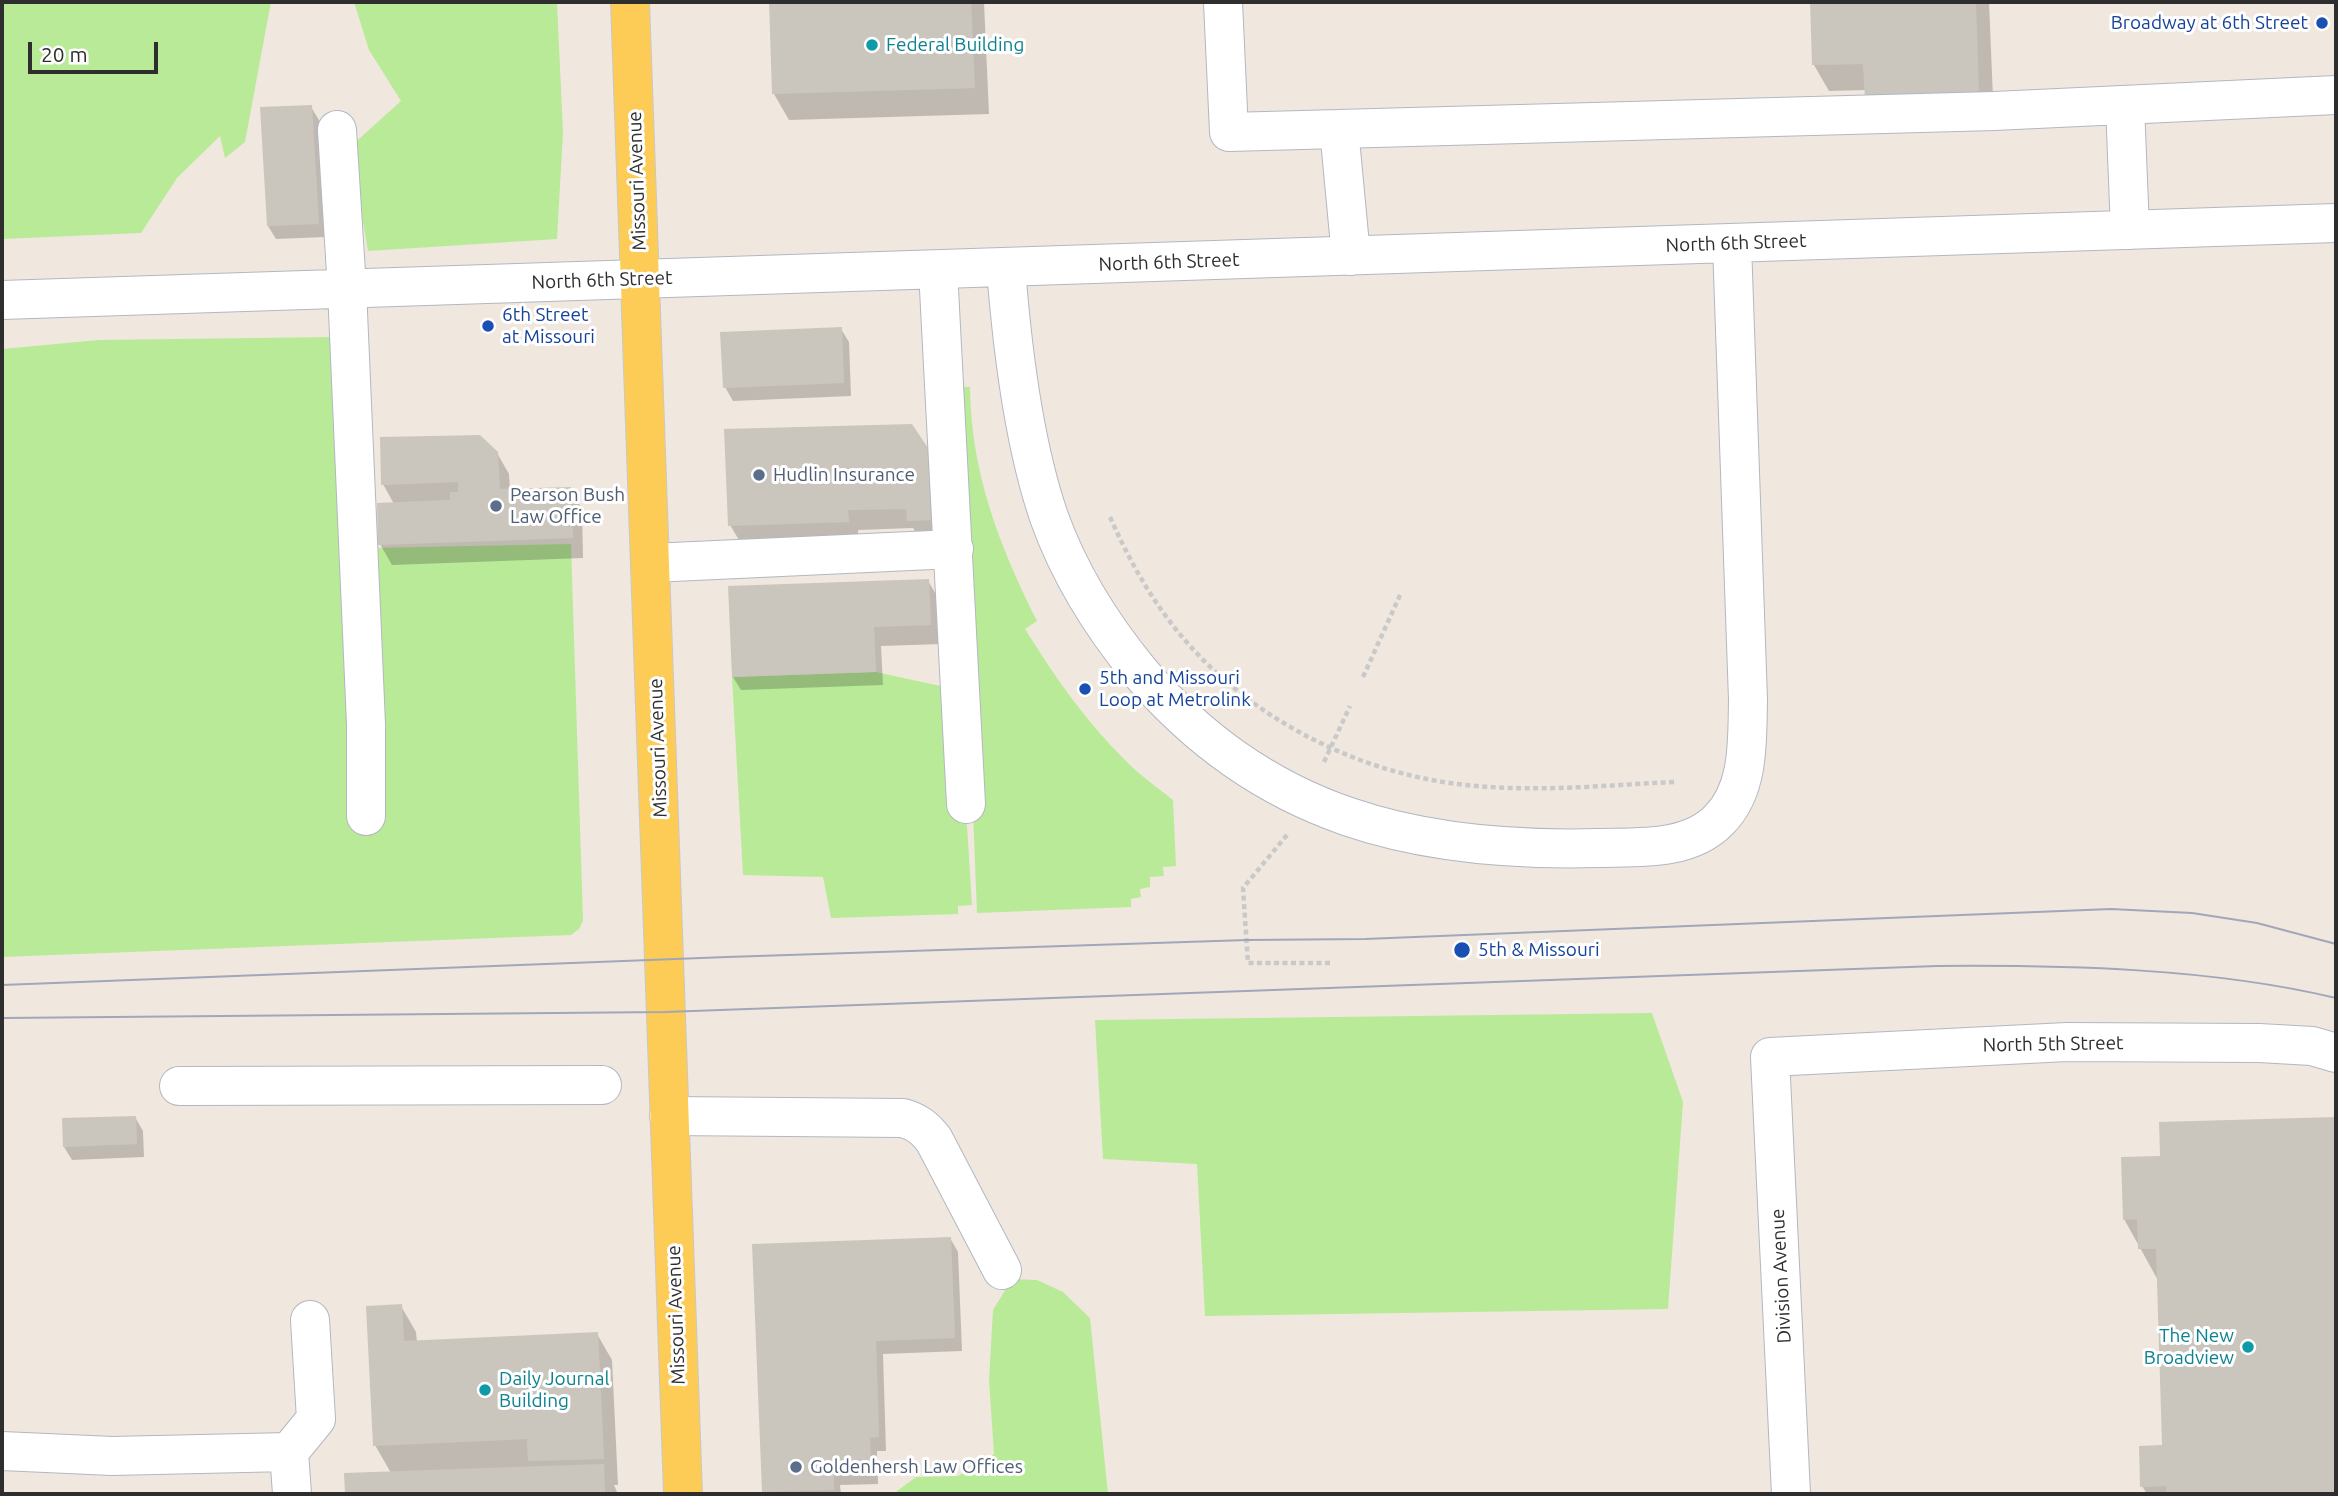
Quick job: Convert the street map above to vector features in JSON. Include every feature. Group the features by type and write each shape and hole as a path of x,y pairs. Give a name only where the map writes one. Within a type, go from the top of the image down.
{"main road":[{"name":"Missouri Avenue","path":"630,2 683,1494"}],"street":[{"path":"1223,2 1229,132 1966,112 2336,95"},
{"path":"2125,105 2130,230"},
{"path":"1339,129 1351,256"},
{"path":"337,130 347,289 366,724 366,816"},
{"name":"North 6th Street","path":"2,300 2336,223"},
{"path":"1006,268 1009,315 1024,412 1049,515 1070,565 1096,612 1138,668 1186,722 1242,765 1306,802 1381,828 1469,844 1571,849 1651,847 1687,840 1719,821 1736,794 1743,777 1746,757 1748,701 1732,244"},
{"path":"938,270 967,804"},
{"path":"651,563 954,549"},
{"name":"North 5th Street","path":"1770,1057 2067,1042 2272,1044 2312,1046 2336,1053"},
{"name":"Division Avenue","path":"1770,1057 1791,1494"},
{"path":"179,1086 602,1085"},
{"path":"669,1116 903,1118 915,1121 933,1140 1002,1270"},
{"path":"292,1494 289,1452 316,1419 310,1320"},
{"path":"2,1451 112,1456 289,1452"}],"path":[{"path":"1110,517 1146,588 1168,620 1195,651 1256,705 1309,737 1398,772 1476,786 1542,787 1674,782"},
{"path":"1363,677 1401,593"},
{"path":"1331,747 1350,706"},
{"path":"1294,826 1243,888 1248,963 1332,963"}],"green space":[{"path":"2,2 271,2 245,142 225,158 220,136 177,178 141,233 2,239"},
{"path":"354,2 557,2 563,133 557,239 368,251 350,147 401,101 369,50"},
{"path":"332,337 368,548 571,544 583,921 579,929 571,935 2,957 2,349 98,340"},
{"path":"956,387 970,387 976,449 990,508 999,536 1037,621 1025,629 1060,682 1098,731 1132,767 1173,800 1176,866 1163,867 1164,876 1150,877 1150,887 1140,889 1141,897 1131,899 1131,907 977,913"},
{"path":"876,672 945,687 966,810 972,905 958,906 958,914 831,918 823,877 743,875 732,677"},
{"path":"1652,1013 1683,1102 1668,1309 1205,1316 1197,1164 1103,1159 1095,1020"},
{"path":"1012,1279 1037,1280 1063,1292 1090,1318 1108,1494 893,1494 916,1477 958,1476 994,1454 989,1380 993,1310"}],"building":[{"name":"Federal Building","path":"769,2 971,2 975,88 772,94"},
{"path":"1810,2 1976,2 1979,96 1865,100 1863,64 1812,65"},
{"path":"312,105 319,224 267,226 260,107"},
{"path":"842,327 844,383 723,388 720,332"},
{"path":"912,424 928,448 931,520 907,521 906,509 848,510 849,522 728,526 724,429"},
{"path":"480,435 498,452 500,489 571,487 573,538 378,545 377,503 450,500 450,492 458,492 458,482 381,485 380,437"},
{"path":"929,579 931,625 874,627 876,672 732,677 728,586"},
{"path":"136,1116 137,1144 63,1147 62,1118"},
{"name":"The New Broadview","path":"2336,1117 2336,1494 2166,1494 2166,1486 2140,1487 2139,1446 2162,1445 2156,1249 2138,1249 2137,1219 2123,1220 2121,1157 2160,1156 2159,1122"},
{"path":"951,1237 955,1338 876,1341 879,1437 870,1438 871,1471 834,1472 834,1490 762,1492 752,1244"},
{"name":"Daily Journal Building","path":"402,1304 404,1341 598,1332 604,1459 528,1461 527,1439 373,1446 366,1306"},
{"path":"604,1464 605,1494 345,1494 344,1473"}],"tram line":[{"path":"2,985 727,957 1247,940 1365,939 2111,909 2192,913 2257,923 2336,944"},
{"path":"2,1018 665,1012 1937,966 2036,966 2189,974 2239,980 2336,998"}],"place":[{"name":"Broadway at 6th Street","path":"2322,23"},
{"name":"Federal Building","path":"872,45"},
{"name":"6th Street at Missouri","path":"488,326"},
{"name":"Hudlin Insurance","path":"759,475"},
{"name":"Pearson Bush Law Office","path":"496,506"},
{"name":"5th and Missouri Loop at Metrolink","path":"1085,689"},
{"name":"5th & Missouri","path":"1462,950"},
{"name":"The New Broadview","path":"2248,1347"},
{"name":"Daily Journal Building","path":"485,1390"},
{"name":"Goldenhersh Law Offices","path":"796,1467"}]}
